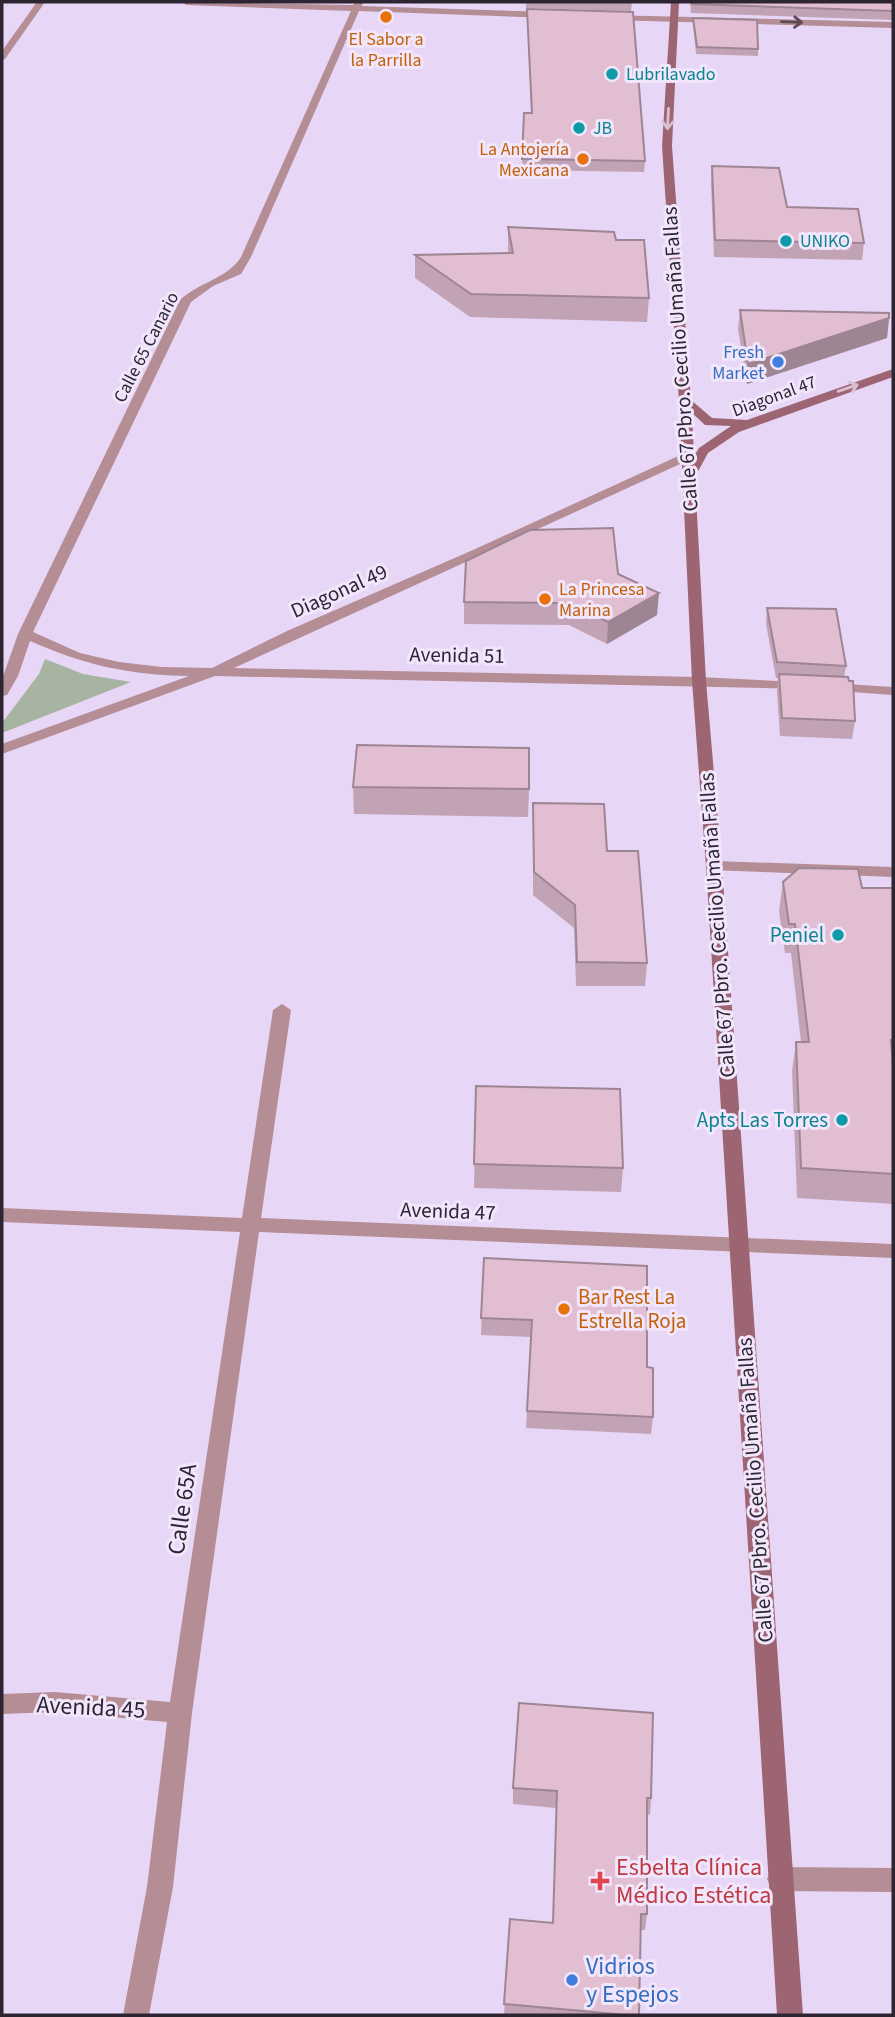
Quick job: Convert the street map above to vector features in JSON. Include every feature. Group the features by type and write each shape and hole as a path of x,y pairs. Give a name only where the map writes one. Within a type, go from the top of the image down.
{"main road":[{"name":"Calle 67 Pbro. Cecilio Umaña Fallas","path":"676,2 667,146 685,401 699,681 714,866 790,2015"},
{"name":"Diagonal 47","path":"688,480 703,451 717,439 760,419 893,373"},
{"path":"685,401 700,416 714,423 739,424 760,419"}],"street":[{"path":"2,57 41,2"},
{"path":"186,2 358,5 563,15"},
{"name":"Calle 65 Canario","path":"2,692 25,634 186,300 209,284 237,272 246,257 358,5"},
{"path":"605,17 893,25"},
{"name":"Diagonal 49","path":"2,750 216,671 687,456"},
{"name":"Avenida 51","path":"25,634 75,656 119,666 162,671 699,681 893,691"},
{"path":"714,866 893,872"},
{"name":"Calle 65A","path":"136,2015 160,1886 180,1713 282,1010"},
{"name":"Avenida 47","path":"2,1215 893,1251"},
{"name":"Avenida 45","path":"2,1704 55,1702 180,1713"},
{"path":"780,1879 893,1880"}],"green space":[{"path":"45,659 83,674 131,682 2,733 2,723 39,674"}],"building":[{"path":"893,2 893,11 692,4"},
{"path":"527,9 633,12 645,161 522,159 524,113 532,113"},
{"path":"693,18 757,20 758,49 697,47"},
{"path":"712,166 779,168 787,207 858,209 864,243 715,240"},
{"path":"508,227 614,232 616,240 644,240 649,298 471,294 415,255 513,253"},
{"path":"740,310 889,313 889,318 748,364"},
{"name":"La Princesa Marina","path":"613,528 618,574 659,593 608,622 570,603 464,602 466,561 530,530"},
{"path":"767,608 836,609 846,666 777,662"},
{"path":"779,674 848,677 849,681 853,681 855,721 782,718"},
{"path":"357,745 529,748 529,789 353,787"},
{"path":"533,803 604,804 607,851 638,851 647,963 577,962 575,905 534,872"},
{"path":"799,868 858,869 862,888 893,888 893,1174 801,1168 796,1042 809,1042 795,924 789,924 783,882"},
{"path":"476,1086 620,1089 623,1168 474,1164"},
{"path":"484,1258 647,1266 647,1367 653,1368 653,1417 527,1411 532,1320 481,1318"},
{"path":"519,1703 653,1713 651,1798 647,1798 647,1914 641,1914 639,2015 504,2004 510,1919 553,1923 557,1791 513,1788"}],"place":[{"name":"El Sabor a la Parrilla","path":"386,17"},
{"name":"Lubrilavado","path":"612,74"},
{"name":"JB","path":"579,128"},
{"name":"La Antojería Mexicana","path":"583,159"},
{"name":"UNIKO","path":"786,241"},
{"name":"Fresh Market","path":"778,362"},
{"name":"La Princesa Marina","path":"545,599"},
{"name":"Peniel","path":"838,935"},
{"name":"Apts Las Torres","path":"842,1120"},
{"name":"Bar Rest La Estrella Roja","path":"564,1309"},
{"name":"Esbelta Clínica Médico Estética","path":"600,1881"},
{"name":"Vidrios y Espejos","path":"572,1980"}]}
